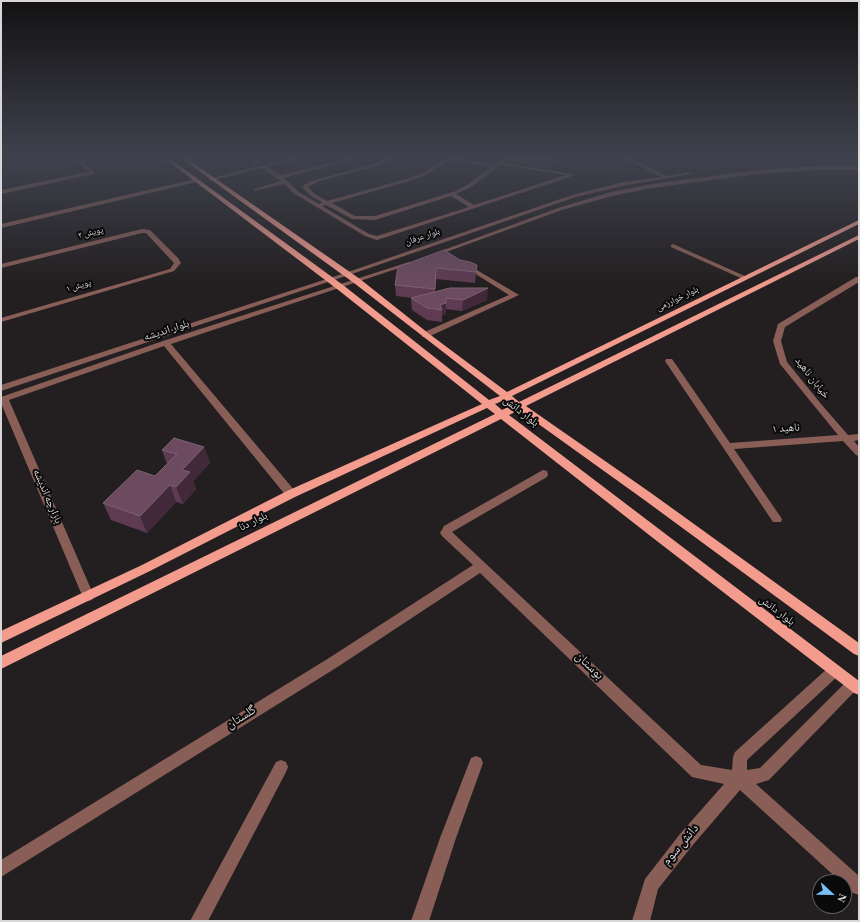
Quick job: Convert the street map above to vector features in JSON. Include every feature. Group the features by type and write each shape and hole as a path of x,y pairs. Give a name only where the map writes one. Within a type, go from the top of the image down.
{"main road":[{"name":"بلوار دانش","path":"223,201 340,287 657,535 856,687"},
{"name":"بلوار دانش","path":"243,201 357,281 425,335 518,405 654,501 859,650"},
{"name":"بلوار خوارزمی","path":"506,396 859,222"},
{"path":"518,405 859,236"},
{"name":"بلوار دنا","path":"1,637 88,596 291,494 506,396"},
{"name":"بلوار دنا","path":"1,663 518,405"}],"street":[{"path":"1,226 106,201"},
{"path":"311,201 367,235 377,238 492,201"},
{"path":"322,201 354,218 374,218 428,201"},
{"path":"318,205 333,201"},
{"path":"463,201 474,207"},
{"name":"بلوار عرفان","path":"330,280 559,201"},
{"name":"بلوار عرفان","path":"428,257 449,256 586,201"},
{"name":"پویش ۲","path":"1,266 142,231 148,231 176,259 178,263 172,270 162,273"},
{"path":"673,246 745,278"},
{"path":"425,335 515,295 449,256"},
{"name":"بلوار عرفان","path":"340,287 414,262"},
{"name":"پویش ۱","path":"1,320 162,273"},
{"name":"خیابان ناهید","path":"859,279 780,326 777,341 783,362 818,406 859,453"},
{"name":"بلوار اندیشه","path":"1,388 330,280"},
{"name":"بلوار اندیشه","path":"3,399 166,343 340,287"},
{"path":"166,343 291,494"},
{"path":"669,361 777,519"},
{"name":"بازارچه اندیشه","path":"3,399 88,596"},
{"name":"ناهید ۱","path":"727,446 859,437"},
{"name":"بوستان","path":"543,474 452,526 446,533 697,772 740,779"},
{"name":"گلستان","path":"1,869 334,662 481,566"},
{"path":"834,671 740,757 740,779 859,887"},
{"path":"740,779 764,775 856,687"},
{"path":"420,921 448,838 476,763"},
{"path":"199,921 282,767"},
{"name":"دانش سوم","path":"641,921 650,885 686,840 740,779"}],"building":[{"path":"444,250 460,260 477,265 476,272 436,268 435,289 395,285 398,267"},
{"path":"450,288 488,288 463,300 446,298 446,303 440,305 442,310 427,308 411,298"},
{"path":"174,438 204,447 182,470 190,472 176,487 170,485 140,516 103,503 137,470 155,476 177,454 162,450"}]}
